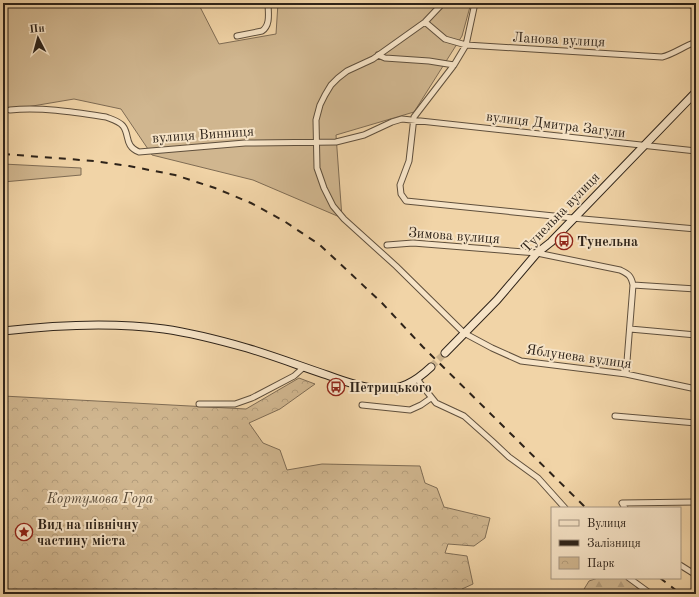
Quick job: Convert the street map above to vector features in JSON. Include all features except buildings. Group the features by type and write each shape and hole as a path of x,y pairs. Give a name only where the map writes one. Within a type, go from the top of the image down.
{"main road":[{"name":"Тунельна вулиця","path":"446,353 497,300 537,253 551,242 696,92"},
{"path":"3,331 78,326 127,326 163,329 197,335 247,348 349,382 376,388 388,389 398,387 418,379 431,367"}],"street":[{"path":"237,36 264,30 268,25 268,3"},
{"name":"Яблунева вулиця","path":"443,3 424,22 378,55 347,71 331,85 325,95 318,112 315,127 317,168 324,188 333,206 344,219 396,266 464,333 492,348 521,361 626,374 696,389"},
{"path":"475,3 466,45 454,65 419,110 414,119 409,161 400,185 402,197 406,201 574,218 696,228"},
{"path":"686,3 696,7"},
{"name":"Ланова вулиця","path":"424,22 445,39 466,45 662,57 673,54 696,42"},
{"path":"378,55 385,58 454,65"},
{"name":"вулиця Винниця","path":"10,110 30,108 48,109 106,117 123,126 129,145 134,150 139,152 244,143 344,140 364,135 398,120 414,119"},
{"name":"вулиця Дмитра Загули","path":"414,119 696,151"},
{"name":"Зимова вулиця","path":"387,245 413,243 537,253 620,270 629,274 632,278 633,285"},
{"path":"626,374 633,285 696,290"},
{"path":"630,328 696,335"},
{"path":"199,404 235,404 252,398 294,376 304,367"},
{"path":"418,379 436,403 464,416 509,457 538,478 564,507"},
{"path":"362,405 410,410 431,398"},
{"path":"615,416 696,423"},
{"path":"623,505 696,502"},
{"path":"681,566 696,575"},
{"path":"630,579 651,594"}],"green space":[{"path":"3,3 198,3 219,44 276,34 278,3 471,3 462,36 414,112 336,135 342,218 253,180 152,155 121,109 74,99 3,111"},
{"path":"3,164 81,168 81,175 3,182"},
{"name":"Кортумова Гора","path":"299,378 315,384 280,409 249,423 263,443 280,450 287,470 322,464 420,466 425,483 437,488 444,507 490,518 485,538 474,546 448,544 445,553 467,556 473,584 462,589 461,594 3,594 3,396 246,409"},
{"path":"595,579 626,579 644,594 581,594 589,581"}],"tunnel":[{"path":"431,367 445,353"}],"railway":[{"path":"3,154 94,161 175,175 215,188 251,203 284,221 320,245 381,302 423,347 585,507"},
{"path":"661,579 681,594"}],"place":[{"name":"Тунельна","path":"564,241"},
{"name":"Петрицького","path":"336,387"},
{"name":"Вид на північну частину міста","path":"24,532"}]}
